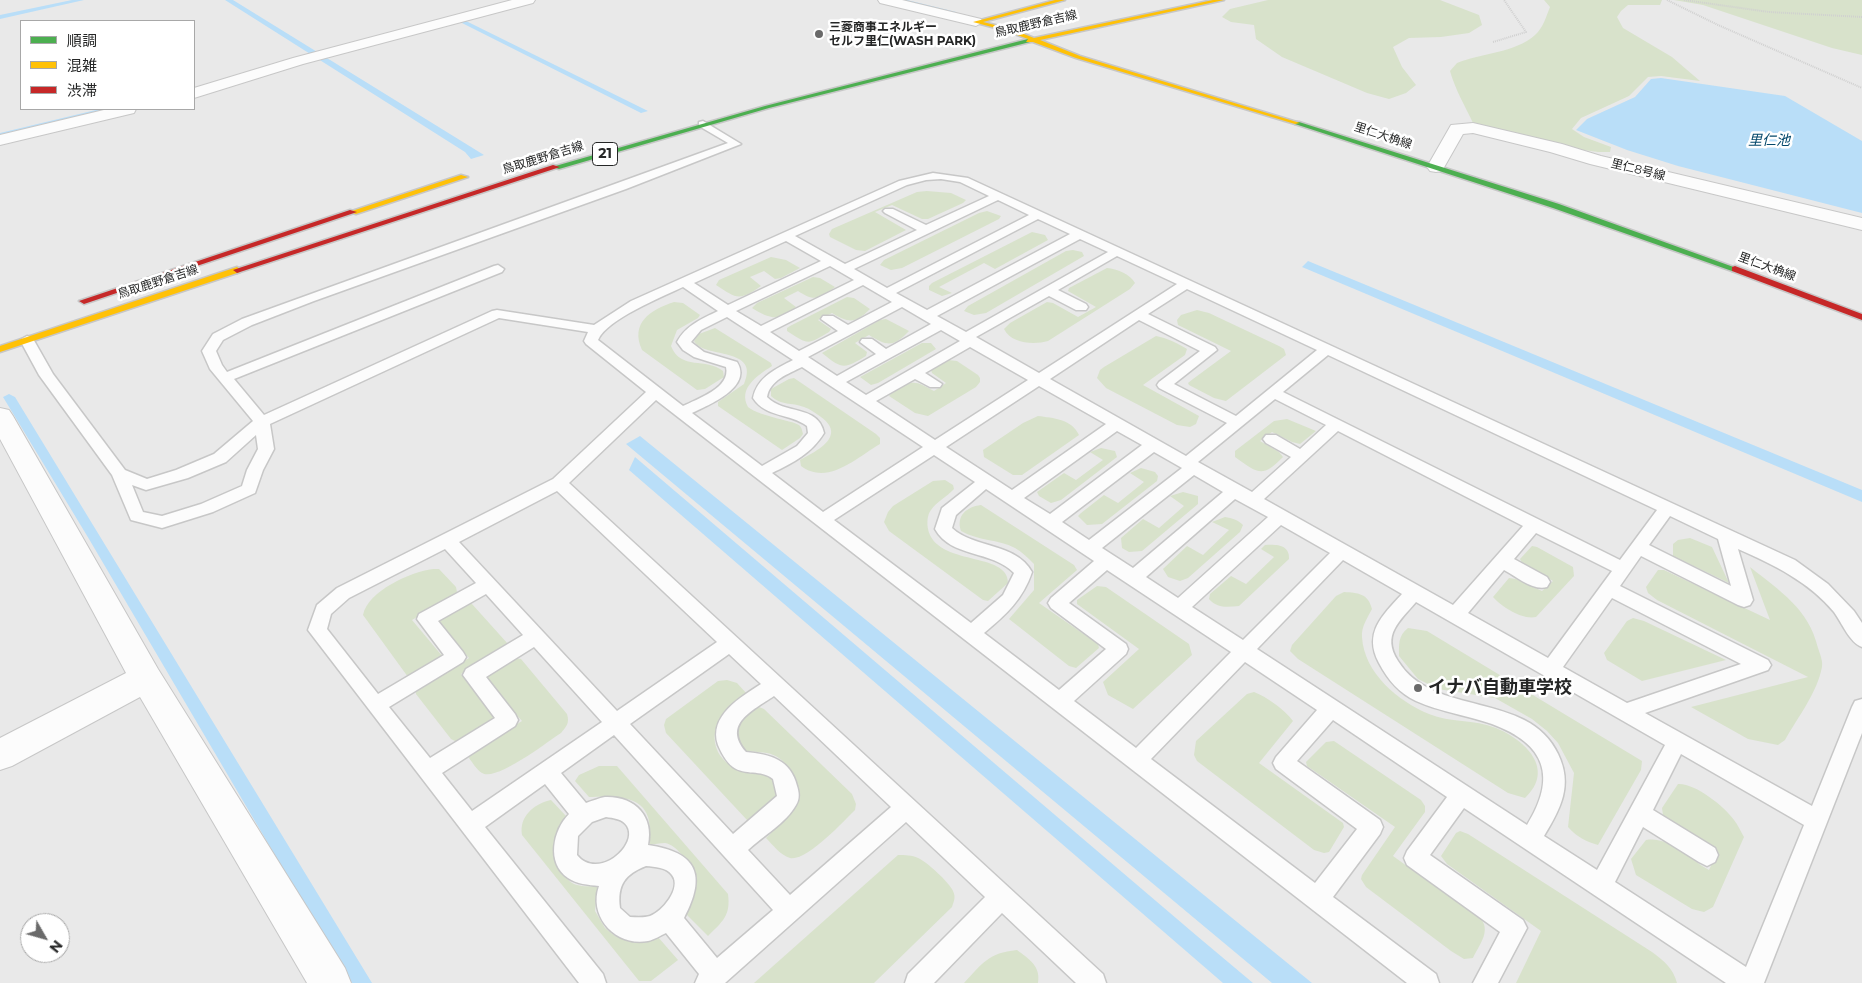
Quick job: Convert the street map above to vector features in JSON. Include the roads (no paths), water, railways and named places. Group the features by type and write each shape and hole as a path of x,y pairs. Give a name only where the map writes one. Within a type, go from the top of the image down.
{"main road":[{"path":"976,22 1062,0"},
{"name":"鳥取鹿野倉吉線","path":"0,349 495,186 703,124 956,56 1141,15 1221,0"},
{"name":"里仁大桷線","path":"976,22 1009,30 1078,57 1247,107 1680,249 1862,317"},
{"name":"鳥取鹿野倉吉線","path":"982,37 1028,26"},
{"name":"鳥取鹿野倉吉線","path":"75,304 291,231 476,173"}],"street":[{"path":"195,93 298,60 528,0"},
{"path":"885,0 976,22"},
{"path":"0,140 124,110"},
{"name":"里仁8号線","path":"1436,168 1458,129 1473,128 1556,148 1596,160 1862,224"},
{"path":"0,416 146,678 330,983"},
{"path":"0,755 146,678"}],"lane":[{"path":"27,340 46,375 119,474 137,516 162,522 207,508 249,488 254,470 266,449 262,422 215,366 209,351 218,338 247,322 309,298 622,187 736,144 703,124"},
{"path":"1427,983 655,392 591,341 596,329 636,304 915,178 948,176 964,180 1789,565 1817,583 1840,605 1862,640"},
{"path":"682,412 720,392 730,384 735,376 732,364 693,352 687,348 684,342 686,336 694,329 776,287 926,230 997,196"},
{"path":"889,211 926,230"},
{"path":"886,293 1037,215"},
{"path":"836,382 886,355 934,320 1079,234"},
{"path":"786,236 1153,446 1816,820"},
{"path":"865,401 915,373 1048,290 1116,252"},
{"path":"224,378 498,269"},
{"path":"762,277 776,287"},
{"path":"760,332 864,280"},
{"path":"684,282 1750,983 1862,708"},
{"path":"822,520 1186,284"},
{"path":"1048,290 1081,307"},
{"path":"796,297 812,307"},
{"path":"760,473 807,446 814,438 816,430 813,423 805,418 771,409 760,398 760,390 765,383 848,331 902,302"},
{"path":"119,474 146,485 182,474 220,458 262,422 497,314 596,329"},
{"path":"1139,315 1210,350 1164,385 1238,423"},
{"path":"828,319 848,331"},
{"path":"867,342 886,355"},
{"path":"1089,549 1326,350"},
{"path":"915,373 934,384"},
{"path":"594,983 318,630 323,610 343,593 559,483 655,392"},
{"path":"1274,393 1622,569"},
{"path":"1012,498 1116,424"},
{"path":"1252,501 1336,424"},
{"path":"1271,439 1302,456"},
{"path":"1050,523 1153,446"},
{"path":"970,634 1013,598 1019,587 1023,572 1018,565 1006,558 959,543 949,537 943,529 948,512 986,481"},
{"path":"559,483 1094,983"},
{"path":"1133,578 1234,491"},
{"path":"1550,670 1667,508"},
{"path":"1179,608 1279,517"},
{"path":"1455,616 1534,524"},
{"path":"1638,547 1744,600 1726,536"},
{"path":"447,540 617,722 789,911"},
{"path":"1136,761 1341,552"},
{"path":"1059,702 1119,649 1057,603 1107,560"},
{"path":"1502,561 1541,582"},
{"path":"376,705 456,657 426,620 488,584"},
{"path":"1609,588 1761,665 1624,712"},
{"path":"1414,593 1384,629 1381,648 1390,667 1406,685 1429,699 1501,719 1524,730 1542,745 1554,766 1554,791 1543,819 1530,839"},
{"path":"428,771 508,720 472,675 536,636"},
{"path":"470,825 730,643"},
{"path":"732,849 775,813 788,798 788,787 776,768 765,762 741,761 726,744 724,732 730,719 775,685"},
{"path":"1317,899 1372,827 1283,763 1331,708"},
{"path":"1601,886 1677,742"},
{"path":"548,772 583,816"},
{"path":"1462,794 1415,858 1515,928 1485,983"},
{"path":"583,816 572,826 566,836 564,847 565,858 570,866 578,872 589,876 613,871 624,864 646,855 669,858 678,863 684,872 686,882 685,895 679,907 669,918 657,926 642,930 628,929 617,922 610,913 606,901 609,888 614,876 624,864 634,854 639,842 640,830 636,819 629,812 618,807 593,810 583,816"},
{"path":"669,918 711,979 906,808"},
{"path":"1639,813 1707,855"},
{"path":"917,983 1002,896"}],"water":[{"path":"225,0 233,0 484,155 471,159 465,152"},
{"name":"里仁池","path":"1661,78 1785,96 1862,141 1862,213 1678,166 1627,150 1576,130 1587,119 1635,97 1651,79"},
{"path":"1308,261 1862,490 1862,502 1302,267"},
{"path":"640,436 1312,983 1272,983 626,444"},
{"path":"635,457 1253,983 1223,983 629,470"}],"waterway":[{"path":"0,17 81,0"},
{"path":"899,0 953,12"},
{"path":"462,21 644,111"},
{"path":"0,135 104,110"},
{"path":"9,397 332,936 363,983"}],"place":[{"name":"三菱商事エネルギー セルフ里仁(WASH PARK)","path":"819,34"},
{"name":"イナバ自動車学校","path":"1418,688"}]}
